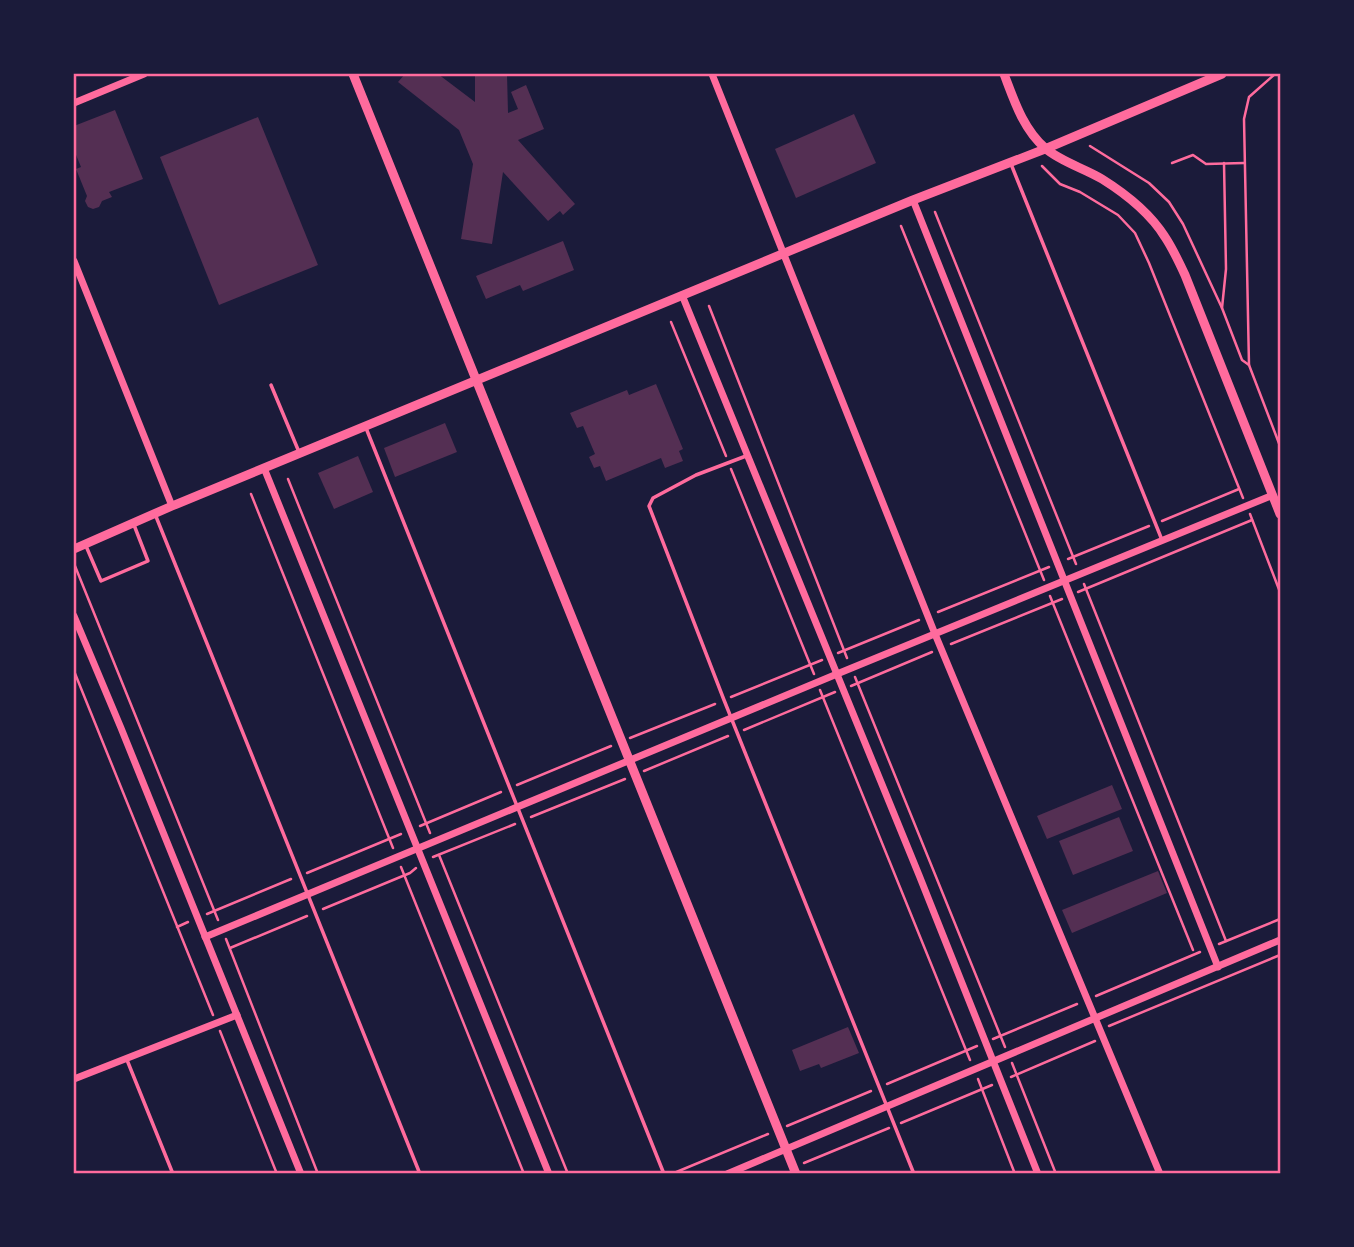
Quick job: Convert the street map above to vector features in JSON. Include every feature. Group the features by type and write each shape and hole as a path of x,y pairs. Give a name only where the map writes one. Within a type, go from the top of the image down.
{"street":[{"path":"74,103 144,74"},
{"path":"353,74 794,1171"},
{"path":"712,74 928,617 1160,1174"},
{"path":"1004,74 1023,120 1045,149 1102,180 1131,200 1166,237 1191,288 1275,491 1280,514"},
{"path":"74,549 365,426 914,200 1045,149 1219,74"},
{"path":"914,200 1218,967"},
{"path":"74,261 172,506"},
{"path":"682,296 1038,1174"},
{"path":"264,468 549,1174"},
{"path":"205,937 1246,506 1275,491"},
{"path":"74,616 301,1174"},
{"path":"727,1174 1280,940"},
{"path":"74,1079 237,1015"}],"lane":[{"path":"1010,162 1162,540"},
{"path":"271,385 300,454"},
{"path":"365,426 664,1174"},
{"path":"748,455 696,475 653,498 649,506 914,1174"},
{"path":"155,514 421,1174"},
{"path":"85,544 101,581 148,561 133,523"},
{"path":"127,1058 173,1174"}],"path":[{"path":"1275,74 1249,97 1244,119 1249,365 1280,446"},
{"path":"1090,146 1150,183 1169,202 1183,224 1222,308 1242,360 1249,365"},
{"path":"1172,163 1193,155 1206,164 1245,163"},
{"path":"1222,308 1226,269 1224,163"},
{"path":"1042,166 1060,184 1080,192 1118,215 1135,233 1280,592"},
{"path":"709,306 844,651 1056,1174"},
{"path":"671,323 1015,1174"},
{"path":"288,479 568,1174"},
{"path":"177,927 1240,489"},
{"path":"251,494 524,1174"},
{"path":"75,566 318,1174"},
{"path":"74,671 278,1174"},
{"path":"794,1171 1094,1042 1107,1027 1280,955"}],"building":[{"path":"405,74 438,74 475,102 475,74 507,74 508,113 518,109 511,92 526,85 544,129 518,140 575,204 563,215 560,211 548,221 503,172 492,244 461,239 473,164 459,130 398,82"},
{"path":"115,110 143,179 109,192 112,197 93,209 88,207 85,201 87,196 76,169 81,167 74,150 74,126"},
{"path":"854,114 876,163 796,198 775,149"},
{"path":"258,117 318,265 219,305 160,157"},
{"path":"563,241 574,270 523,291 520,285 486,299 476,276"},
{"path":"656,384 683,449 679,451 683,461 665,468 661,458 606,481 600,466 594,468 589,457 595,454 583,426 577,428 570,413 627,390 629,395"},
{"path":"445,423 457,452 395,477 384,448"},
{"path":"358,456 373,492 334,509 318,473"},
{"path":"1112,785 1122,809 1047,839 1037,816"},
{"path":"1119,817 1133,851 1073,875 1059,841"},
{"path":"1158,871 1167,893 1072,933 1062,910"},
{"path":"848,1027 859,1053 821,1068 819,1064 800,1071 792,1050"}]}
